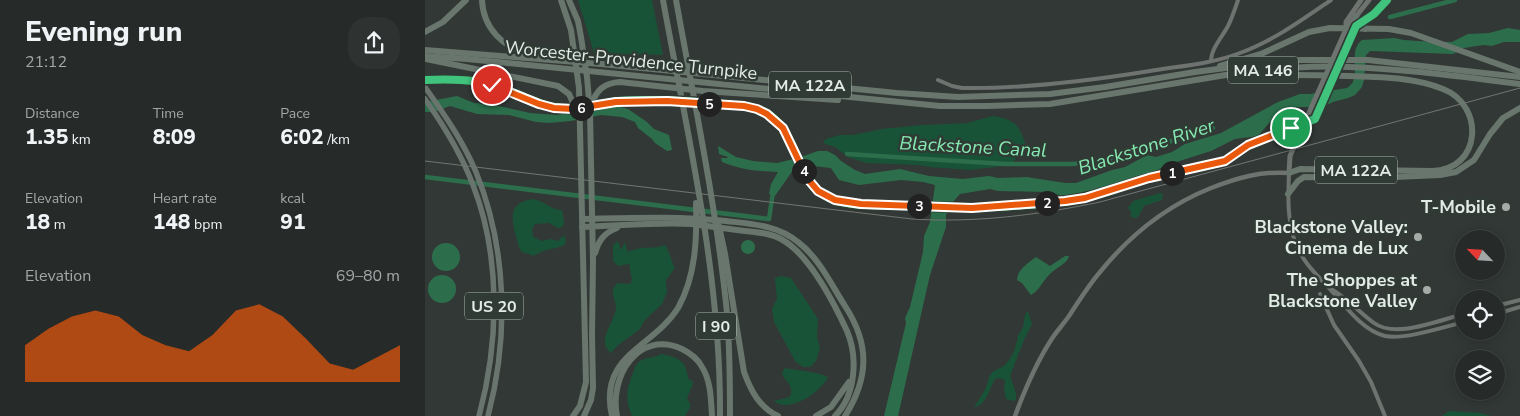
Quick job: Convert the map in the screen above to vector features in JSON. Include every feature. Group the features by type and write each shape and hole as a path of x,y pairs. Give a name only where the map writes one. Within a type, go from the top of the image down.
{"highway":[{"path":"425,32 451,15 466,0"},
{"path":"482,0 488,26 502,42 511,47 530,54 601,64"},
{"path":"561,0 571,30 575,50 580,120 586,382 580,406 573,416"},
{"path":"569,0 578,21 584,51 590,103 593,219 593,388 591,400 584,416"},
{"name":"I 90","path":"663,0 705,236 718,350 720,416"},
{"path":"676,0 744,372 750,388 758,401 778,416"},
{"path":"1356,16 1359,25 1366,29"},
{"name":"MA 122A","path":"1195,72 1261,54 1315,30 1330,28 1346,29"},
{"path":"1346,29 1389,29 1411,33 1520,72"},
{"name":"Worcester-Providence Turnpike","path":"425,50 601,64 830,87 958,97 1050,94 1271,62 1348,63 1368,68 1518,84"},
{"path":"425,57 551,83 563,89 578,105"},
{"name":"Worcester-Providence Turnpike","path":"425,57 467,59 940,106 1027,105 1073,101 1265,70 1368,60 1520,77"},
{"name":"MA 122A","path":"1178,84 1261,75 1347,76 1408,80 1438,87 1448,92 1460,100 1470,116 1473,129 1471,144 1464,157 1447,169 1300,169 1289,173"},
{"path":"590,103 601,88 609,83 620,82 703,91 845,101 867,99"},
{"path":"1289,173 1304,177 1382,177 1441,175 1456,172 1474,160 1500,122 1520,108"},
{"path":"1288,194 1298,181 1304,177"},
{"path":"612,416 610,392 618,368 631,352 667,322 678,307 684,294 692,268 697,234 696,184"},
{"path":"582,219 677,217 757,224 781,231 798,241 829,279 853,318 861,339 864,364 863,374 853,403 845,416"},
{"path":"582,227 691,224 759,232 781,240 799,253 823,286 849,336 854,359 851,386 841,410 835,416"},
{"path":"593,262 598,244 602,238 607,233 621,226"},
{"name":"I 90","path":"719,236 729,335 730,416"},
{"path":"617,416 615,406 616,389 626,364 639,352 663,345 686,351 702,367 710,389 712,416"},
{"path":"816,416 831,407 851,377 853,367"}],"main road":[{"name":"MA 122A","path":"1289,173 1290,156 1346,29 1369,0"},
{"name":"MA 122A","path":"1346,29 1346,22 1359,2"},
{"name":"US 20","path":"425,87 457,135 475,172 485,198 498,256 502,294 500,352 495,388 488,416"},
{"name":"US 20","path":"425,99 446,129 458,151 477,196 488,241 494,307 490,364 479,416"}],"street":[{"path":"1211,61 1211,57 1228,25 1238,0"},
{"path":"938,80 962,88 1035,86 1095,79 1211,61 1238,54 1262,44 1331,0"},
{"path":"1015,416 1037,364 1054,336 1100,272 1116,254 1140,230 1161,214 1196,194 1238,178 1255,174 1289,173 1290,220 1297,244 1310,268 1343,305 1373,331 1385,336 1405,336 1455,324"},
{"path":"1329,288 1346,298 1372,322 1387,328 1404,329 1455,316"},
{"path":"1320,294 1334,324 1371,382 1385,416"},
{"path":"1505,304 1520,300"},
{"path":"1505,311 1520,307"}],"shaded area":[{"path":"578,0 652,0 663,55 594,53"},
{"path":"1508,28 1520,30 1520,42 1504,42 1492,46 1483,45 1464,48 1453,54 1370,51 1366,55 1362,87 1355,95 1323,107 1300,107 1286,110 1278,120 1269,123 1258,136 1235,139 1211,151 1167,165 1132,179 1063,196 1049,192 998,191 990,189 960,194 952,203 946,215 946,227 930,275 898,416 884,416 906,323 905,318 910,307 923,252 924,236 930,222 935,185 901,180 859,185 839,180 831,168 812,166 793,170 775,196 769,194 771,184 778,172 736,167 722,162 721,158 728,157 719,154 718,146 736,157 777,163 818,151 827,151 855,170 865,174 900,169 929,176 963,179 989,176 998,178 1027,177 1076,183 1125,167 1147,155 1156,157 1172,152 1185,144 1221,133 1278,102 1300,94 1347,88 1352,84 1354,78 1355,51 1357,45 1362,40 1394,38 1452,42 1468,34 1489,33"},
{"path":"457,96 474,103 490,104 530,113 557,115 613,105 628,109 654,129 669,135 672,150 667,151 638,128 635,122 622,117 601,115 549,123 536,122 509,115 477,114 450,106 434,112 425,112 425,102"},
{"path":"993,116 1013,122 1020,130 1027,149 1022,151 1013,162 996,167 970,170 866,163 848,157 835,147 823,142 826,139 840,135 853,135 882,129 922,125 967,123"},
{"path":"1160,193 1163,194 1162,200 1144,206 1138,217 1131,217 1131,211 1128,208 1133,201"},
{"path":"533,199 555,209 562,210 564,221 563,227 558,228 549,223 535,224 532,229 533,237 542,241 551,239 558,241 564,235 566,240 563,246 543,251 533,256 522,252 519,248 513,215 514,210 520,203"},
{"path":"745,240 751,240 755,247 751,254 745,254 741,250 741,244"},
{"path":"618,241 621,250 625,242 628,252 665,245 675,268 666,280 667,292 662,304 645,320 639,330 617,346 611,353 605,343 605,337 616,308 613,289 617,283 630,284 632,280 629,264 618,266 613,261 613,245"},
{"path":"446,243 456,247 460,257 456,267 446,271 436,267 432,257 436,247"},
{"path":"1065,256 1069,256 1066,261 1051,273 1031,295 1022,283 1017,280 1021,270 1036,257 1050,266"},
{"path":"442,275 452,279 456,289 452,299 442,303 432,299 428,289 432,279"},
{"path":"781,276 791,278 818,319 817,337 820,348 816,361 810,367 803,367 795,361 774,322 772,309 777,298 775,278"},
{"path":"1028,311 1032,324 1010,376 1016,393 1016,399 1014,401 1006,399 1005,380 999,378 995,379 985,400 974,407 985,390 992,372 1004,366 1010,359"},
{"path":"661,354 680,360 686,368 688,379 692,380 693,384 687,398 691,406 685,416 632,416 627,394 636,365 642,360"},
{"path":"785,368 817,373 828,377 819,389 804,400 788,405 780,404 774,401 790,397 791,393 790,387 782,373"},
{"path":"1449,411 1480,413 1491,416 1442,416"}],"waterway":[{"name":"Blackstone Canal","path":"1390,17 1455,0"},
{"name":"Blackstone Canal","path":"847,154 1005,164 1103,162 1213,128"},
{"path":"425,177 769,219 773,192"}],"railway":[{"path":"425,161 912,219 983,219 1053,211 1100,202 1520,88"}],"cycle path":[{"path":"425,80 479,82 497,86 542,104 570,109 612,102 643,100 690,101 753,108 765,112 776,121 785,132 811,183 821,193 834,200 860,205 950,207 1037,204 1089,196 1173,172 1225,161 1248,145 1315,119 1356,26 1374,14 1387,0"}],"place":[{"name":"T-Mobile","path":"1506,207"},
{"name":"Blackstone Valley: Cinema de Lux","path":"1418,237"},
{"name":"The Shoppes at Blackstone Valley","path":"1427,290"}],"route":[{"path":"492,85 554,108 573,109 612,102 667,101 744,106 757,109 767,114 783,128 809,182 818,191 826,197 840,202 861,204 972,208 1016,206 1085,198 1149,178 1225,161 1248,145 1291,128"}],"water label":[{"name":"Blackstone River","path":"1146,146"}]}
